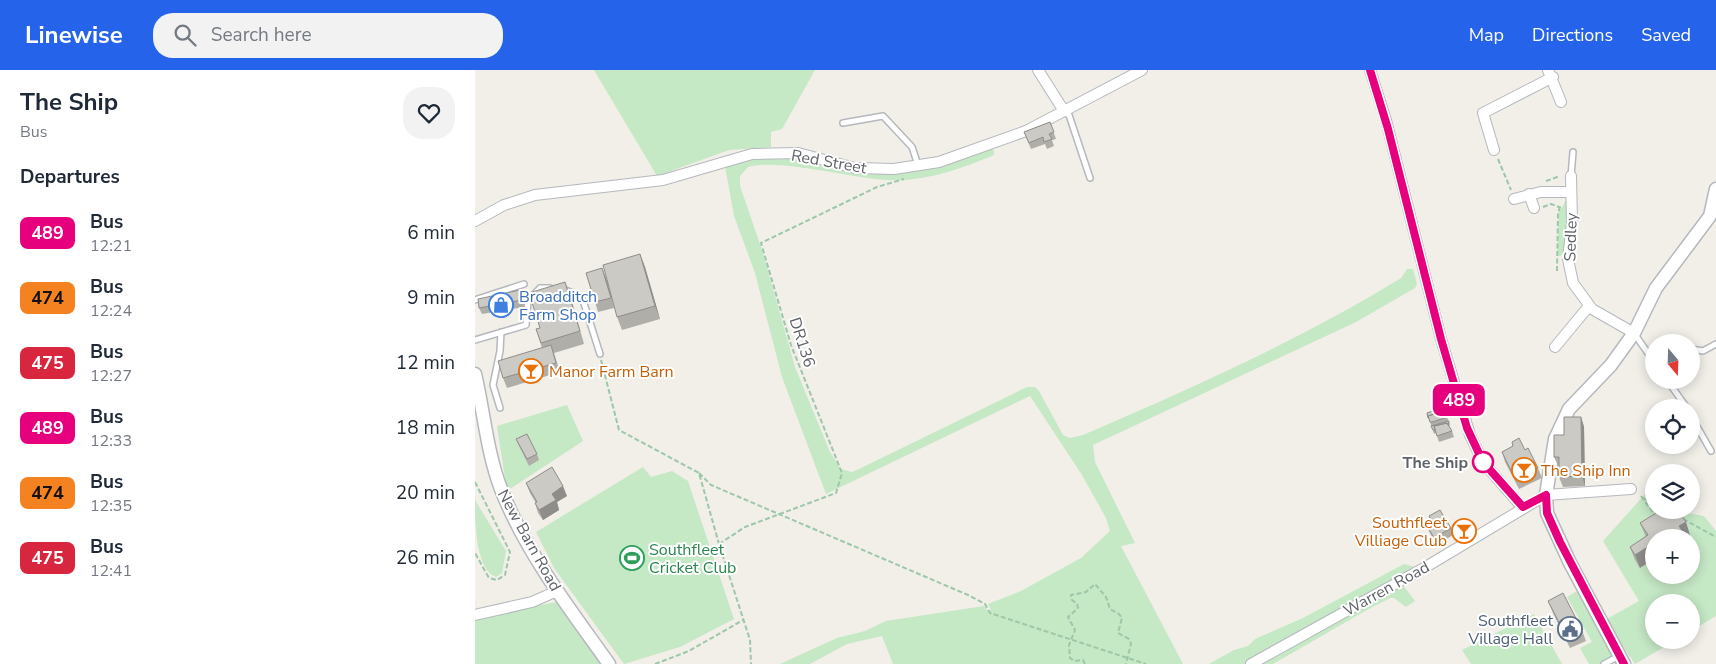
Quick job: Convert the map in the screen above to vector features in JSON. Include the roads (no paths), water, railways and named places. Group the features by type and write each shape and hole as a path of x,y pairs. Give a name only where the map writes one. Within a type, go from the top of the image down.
{"street":[{"path":"1038,70 1064,111"},
{"name":"Red Street","path":"475,221 504,206 535,195 663,180 752,154 797,153 855,168 894,169 947,160 1008,138 1142,70"},
{"path":"1370,70 1388,129 1441,339 1467,428 1483,462 1523,507"},
{"path":"1494,150 1483,112 1550,74 1561,102"},
{"name":"Sedley","path":"1571,176 1572,220 1568,248 1569,268 1575,289 1589,306 1634,333"},
{"path":"1622,660 1560,542 1547,513 1546,495 1555,440 1569,409 1611,366 1634,333 1656,288 1713,216 1716,189"},
{"name":"Sedley","path":"1514,199 1529,194 1571,192"},
{"path":"1529,194 1536,208"},
{"path":"1555,347 1589,306"},
{"name":"New Barn Road","path":"475,374 491,457 501,489 557,592 609,664"},
{"path":"1546,495 1631,489"},
{"name":"Warren Road","path":"1251,664 1424,568 1523,507 1546,495"},
{"path":"475,615 527,603 557,592"}],"lane":[{"path":"1064,111 1069,115 1090,178"},
{"path":"843,123 883,116 912,147 919,166"},
{"path":"1571,176 1573,173 1573,152"},
{"path":"475,300 524,284"},
{"path":"475,340 526,325 528,301 541,288 561,288 582,297 600,354"},
{"path":"500,408 493,385 500,351 501,332"},
{"path":"1634,333 1645,349"},
{"path":"1700,350 1703,351 1716,344"},
{"path":"1700,432 1711,452"},
{"path":"1604,664 1622,660"}],"place":[{"name":"Broadditch Farm Shop","path":"501,305"},
{"name":"Manor Farm Barn","path":"531,371"},
{"name":"The Ship","path":"1483,462"},
{"name":"The Ship Inn","path":"1524,470"},
{"name":"Southfleet Villiage Club","path":"1464,531"},
{"name":"Southfleet Cricket Club","path":"632,558"},
{"name":"Southfleet Village Hall","path":"1570,629"}]}
